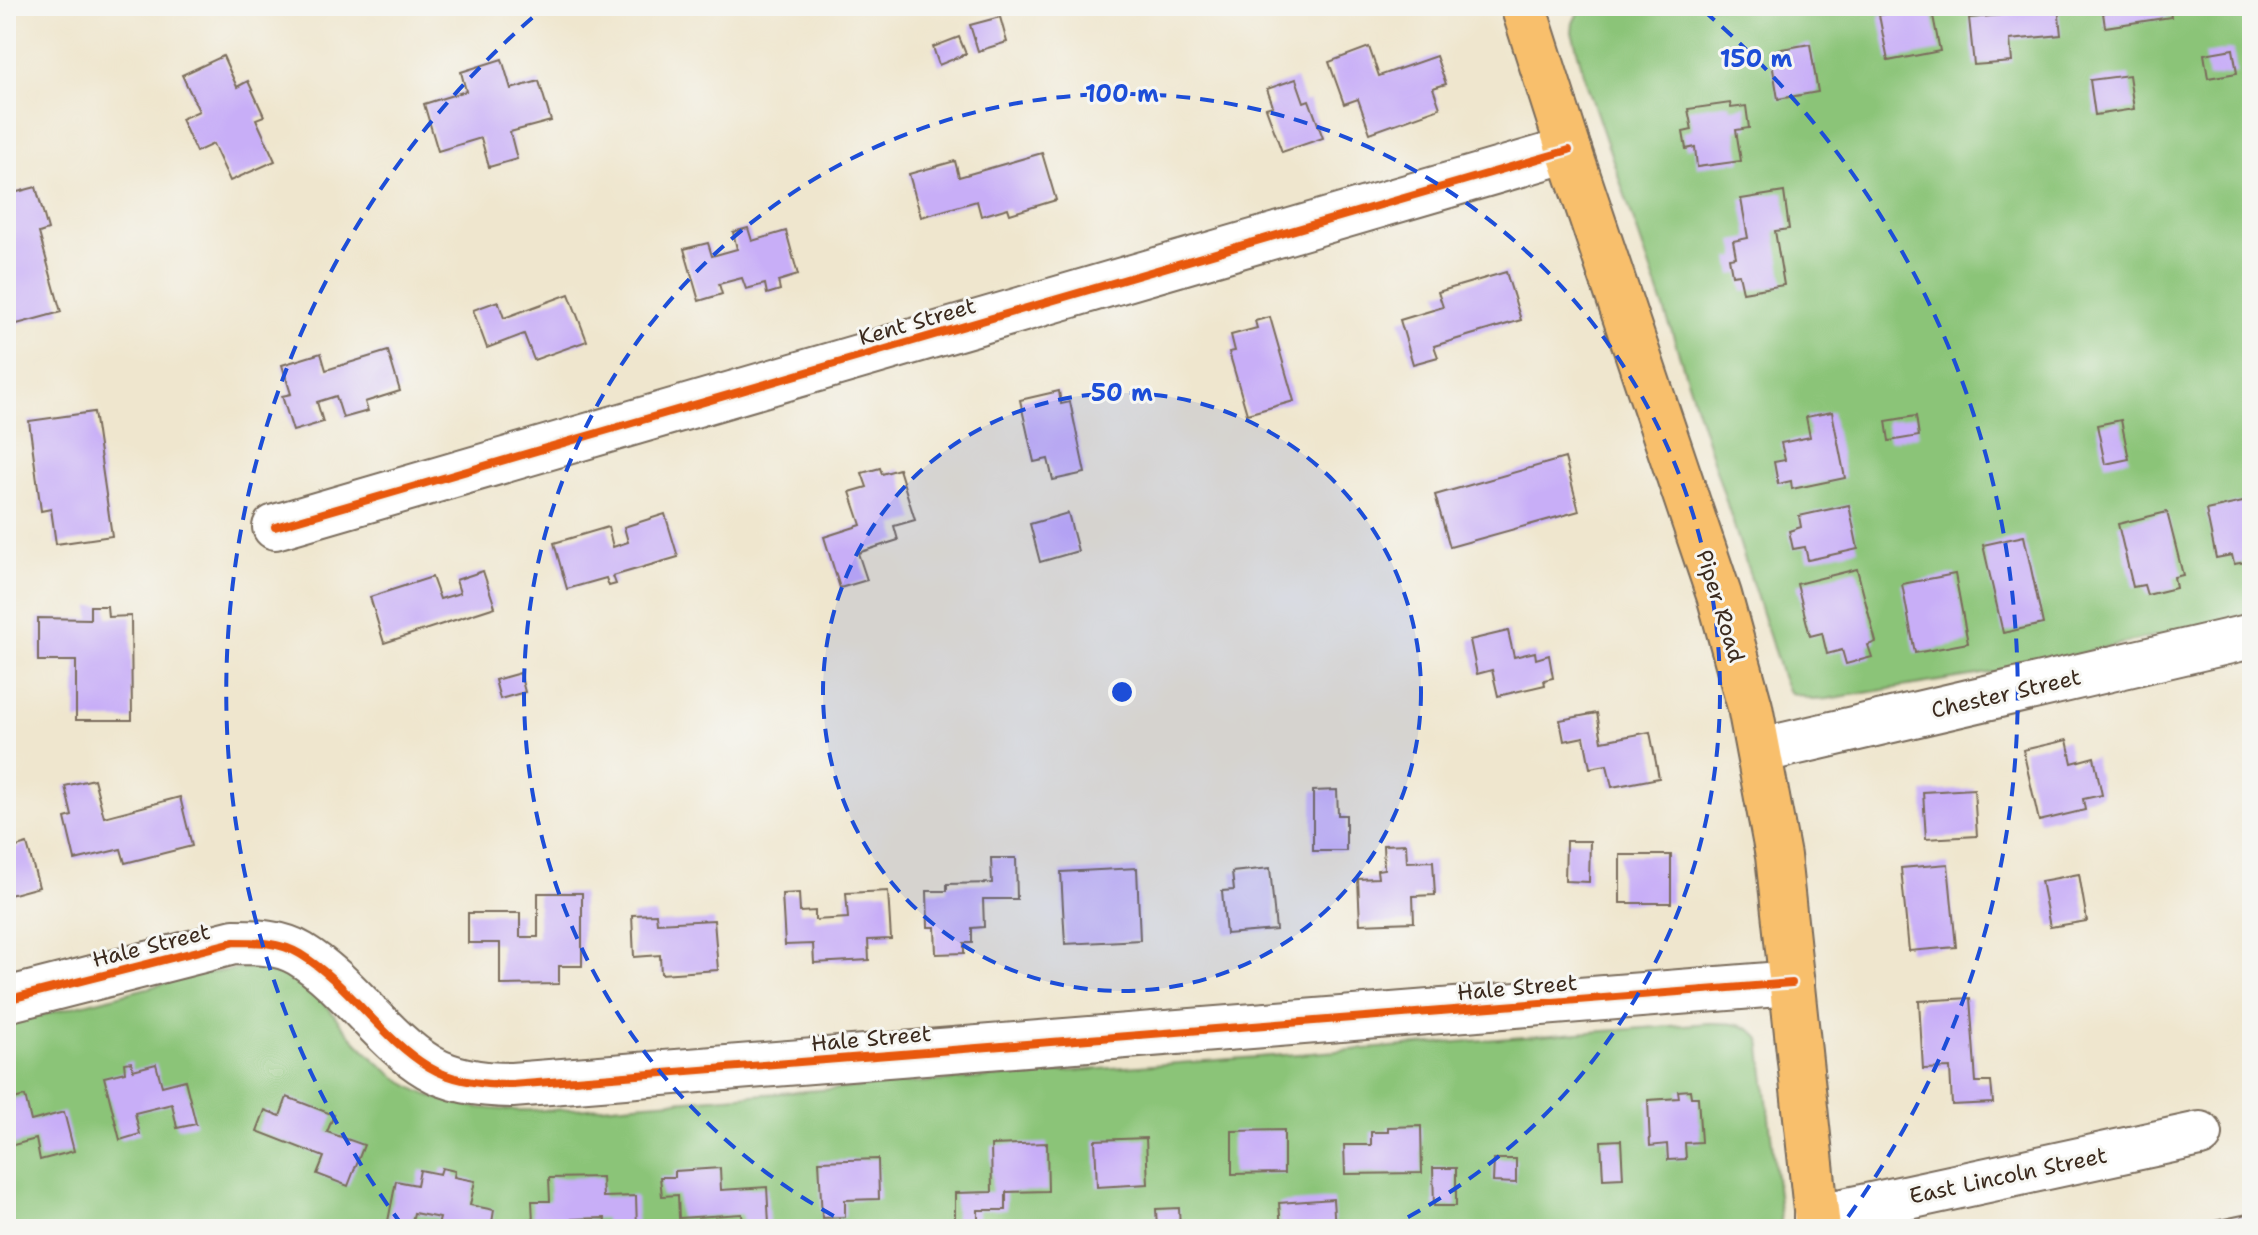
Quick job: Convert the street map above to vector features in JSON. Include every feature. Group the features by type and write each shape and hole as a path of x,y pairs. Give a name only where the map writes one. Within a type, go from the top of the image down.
{"main road":[{"name":"Piper Road","path":"1523,6 1736,651 1759,751 1778,856 1817,1223"}],"street":[{"name":"Kent Street","path":"275,527 1569,150"},
{"name":"Chester Street","path":"1759,751 2252,636"},
{"name":"Hale Street","path":"6,1000 234,942 277,945 299,953 409,1053 430,1068 456,1079 483,1085 512,1085 1792,983"},
{"name":"East Lincoln Street","path":"1817,1223 2200,1134"}],"green space":[{"path":"1581,6 2252,6 2252,613 2014,669 1827,699 1812,700 1789,692 1671,329 1588,88 1572,32"},
{"path":"245,968 282,972 302,981 365,1050 408,1085 434,1097 497,1109 600,1107 1710,1023 1737,1025 1750,1029 1760,1039 1782,1229 6,1229 6,1024 202,974"}],"building":[{"path":"1931,6 1940,51 1888,61 1879,15"},
{"path":"2000,6 2058,6 2061,35 2010,40 2012,62 1974,65 1969,18 2001,15"},
{"path":"2102,6 2169,6 2171,17 2105,27"},
{"path":"1000,17 1007,42 978,51 970,25"},
{"path":"959,37 966,54 939,65 933,47"},
{"path":"1810,44 1818,92 1778,99 1770,51"},
{"path":"1369,47 1379,76 1436,56 1446,84 1433,88 1440,108 1370,133 1358,99 1344,104 1329,62"},
{"path":"2233,49 2237,73 2208,78 2204,54"},
{"path":"223,56 237,87 248,81 264,116 256,119 275,161 230,181 213,144 196,152 181,119 199,111 182,75"},
{"path":"502,59 511,89 539,81 551,121 510,132 517,159 489,167 481,138 438,151 424,104 466,91 461,72"},
{"path":"2129,75 2134,109 2095,115 2090,80"},
{"path":"1296,79 1304,102 1309,100 1323,138 1282,152 1266,108 1273,106 1267,89"},
{"path":"1730,103 1731,108 1746,106 1749,128 1736,130 1741,161 1697,167 1695,147 1686,149 1683,132 1692,130 1688,109"},
{"path":"1042,153 1056,200 1010,214 1008,208 981,216 977,201 921,217 909,174 955,161 959,177"},
{"path":"36,187 48,230 39,233 61,312 6,327 6,254 10,253 6,237 6,195"},
{"path":"1784,192 1789,229 1775,231 1784,285 1743,292 1739,274 1732,275 1729,258 1736,257 1733,241 1748,238 1741,199"},
{"path":"748,228 752,241 786,231 798,275 778,281 780,290 767,294 765,284 746,289 742,278 719,284 722,294 699,301 684,249 708,243 712,256 737,249 733,232"},
{"path":"1506,272 1521,320 1434,346 1438,357 1413,364 1400,320 1443,307 1438,292"},
{"path":"569,294 587,341 534,360 524,334 487,348 473,310 498,301 504,318"},
{"path":"1270,317 1294,401 1247,414 1229,352 1235,351 1231,335 1257,328 1255,321"},
{"path":"388,351 400,391 365,402 368,411 343,418 336,396 317,402 323,422 293,431 282,396 291,394 282,365 321,353 326,370"},
{"path":"1059,391 1061,404 1070,402 1085,473 1053,480 1048,459 1034,462 1020,400"},
{"path":"94,412 112,536 56,544 51,509 41,511 29,421"},
{"path":"1832,412 1845,478 1792,489 1791,481 1778,484 1774,462 1785,460 1781,443 1810,437 1806,417"},
{"path":"1916,416 1919,436 1889,441 1886,421"},
{"path":"2121,420 2129,459 2105,464 2097,425"},
{"path":"1565,458 1579,511 1450,547 1435,495"},
{"path":"880,468 882,474 899,469 915,520 894,526 898,540 858,553 867,580 840,588 824,537 861,525 850,492 867,487 862,473"},
{"path":"2252,500 2252,561 2234,564 2232,555 2216,558 2206,510"},
{"path":"1849,505 1858,549 1808,560 1805,547 1793,549 1789,531 1801,527 1799,516"},
{"path":"2167,512 2183,575 2174,577 2176,588 2147,595 2144,585 2133,587 2118,524"},
{"path":"1068,513 1078,551 1040,562 1030,524"},
{"path":"665,514 678,557 613,576 616,584 609,586 606,578 567,589 554,543 608,527 613,547 628,542 624,527"},
{"path":"2024,536 2043,624 2003,633 1983,545"},
{"path":"1857,569 1876,642 1868,645 1872,657 1846,664 1842,650 1827,654 1822,633 1810,636 1797,584"},
{"path":"483,571 495,607 384,643 370,597 432,577 440,599 460,593 456,580"},
{"path":"1955,574 1968,643 1915,653 1902,584"},
{"path":"90,606 107,606 108,617 131,616 132,720 76,720 76,661 38,661 38,618 90,619"},
{"path":"1508,631 1514,657 1535,652 1536,659 1549,655 1553,678 1544,680 1545,685 1498,696 1492,670 1477,674 1470,640"},
{"path":"520,673 525,692 500,699 495,680"},
{"path":"1597,713 1602,741 1650,732 1659,778 1612,787 1607,765 1590,768 1584,737 1564,741 1560,720"},
{"path":"2067,740 2072,763 2094,757 2102,795 2083,799 2085,810 2039,821 2023,750"},
{"path":"94,779 104,817 180,797 192,846 125,863 121,849 75,860 65,818 72,816 65,786"},
{"path":"1974,789 1977,836 1926,839 1923,792"},
{"path":"1337,790 1338,815 1346,815 1346,851 1313,851 1313,791"},
{"path":"1566,841 1590,841 1589,882 1565,881"},
{"path":"27,844 39,887 6,896 6,850"},
{"path":"1406,844 1407,862 1433,861 1435,895 1413,896 1414,922 1360,924 1358,879 1378,878 1377,870 1384,869 1383,845"},
{"path":"1620,855 1671,855 1671,903 1620,903"},
{"path":"991,858 1016,858 1017,899 983,899 984,927 972,928 972,943 964,943 964,953 936,954 935,927 928,927 927,891 947,891 947,884 992,883"},
{"path":"1948,864 1956,947 1909,951 1901,868"},
{"path":"1137,868 1140,940 1065,944 1061,872"},
{"path":"1270,868 1276,930 1226,934 1222,891 1234,890 1232,872"},
{"path":"2079,874 2087,921 2050,927 2041,881"},
{"path":"888,891 891,939 868,940 869,960 814,963 813,944 785,945 782,894 799,893 800,912 815,911 815,920 848,918 846,893"},
{"path":"538,893 582,893 582,966 559,966 559,984 500,985 500,943 468,943 468,913 520,913 520,937 538,937"},
{"path":"656,914 657,923 714,920 718,970 661,974 660,955 634,957 632,915"},
{"path":"1970,998 1976,1082 1991,1082 1993,1103 1952,1105 1950,1068 1923,1069 1919,1001"},
{"path":"131,1062 133,1070 156,1064 162,1086 185,1080 196,1124 177,1128 172,1104 135,1113 140,1134 120,1140 104,1077 125,1072 124,1063"},
{"path":"1690,1090 1691,1097 1698,1097 1701,1142 1685,1143 1686,1159 1668,1160 1667,1144 1650,1146 1648,1100 1679,1098 1678,1091"},
{"path":"25,1096 31,1121 64,1112 74,1151 40,1160 36,1139 6,1147 6,1101"},
{"path":"287,1097 334,1115 327,1132 364,1145 348,1186 317,1174 324,1157 257,1131 265,1110 280,1116"},
{"path":"1421,1126 1422,1173 1345,1174 1344,1145 1371,1145 1371,1132 1388,1132 1388,1127"},
{"path":"1284,1130 1284,1173 1232,1174 1232,1131"},
{"path":"1146,1138 1148,1184 1097,1187 1095,1140"},
{"path":"1621,1140 1623,1178 1603,1179 1601,1141"},
{"path":"1047,1143 1048,1191 1006,1192 1006,1210 978,1210 978,1229 955,1229 955,1193 992,1192 991,1145"},
{"path":"878,1159 879,1199 845,1200 845,1217 822,1218 819,1161"},
{"path":"1494,1159 1516,1159 1516,1183 1493,1182"},
{"path":"442,1168 455,1171 454,1177 475,1181 470,1205 494,1210 491,1229 470,1229 462,1225 461,1229 437,1229 440,1218 414,1213 411,1226 388,1221 396,1181 417,1185 420,1170 440,1174"},
{"path":"720,1168 721,1190 767,1187 769,1224 743,1226 742,1214 679,1218 678,1195 662,1196 660,1177 675,1177 675,1171"},
{"path":"1433,1168 1456,1168 1456,1206 1434,1206"},
{"path":"602,1177 603,1197 636,1196 637,1229 605,1229 605,1218 572,1219 573,1229 551,1229 550,1222 533,1222 532,1201 550,1201 549,1178"},
{"path":"1333,1199 1335,1229 1281,1229 1279,1203"},
{"path":"1179,1208 1180,1229 1157,1229 1156,1209"},
{"path":"2252,1213 2252,1229 2181,1228"},
{"path":"1715,1224 1715,1229 1668,1229 1668,1227"}],"cycle path":[{"path":"275,527 1569,150"},
{"path":"6,1000 234,942 268,944 292,950 317,966 395,1041 429,1067 469,1082 512,1085 1792,983"}]}
